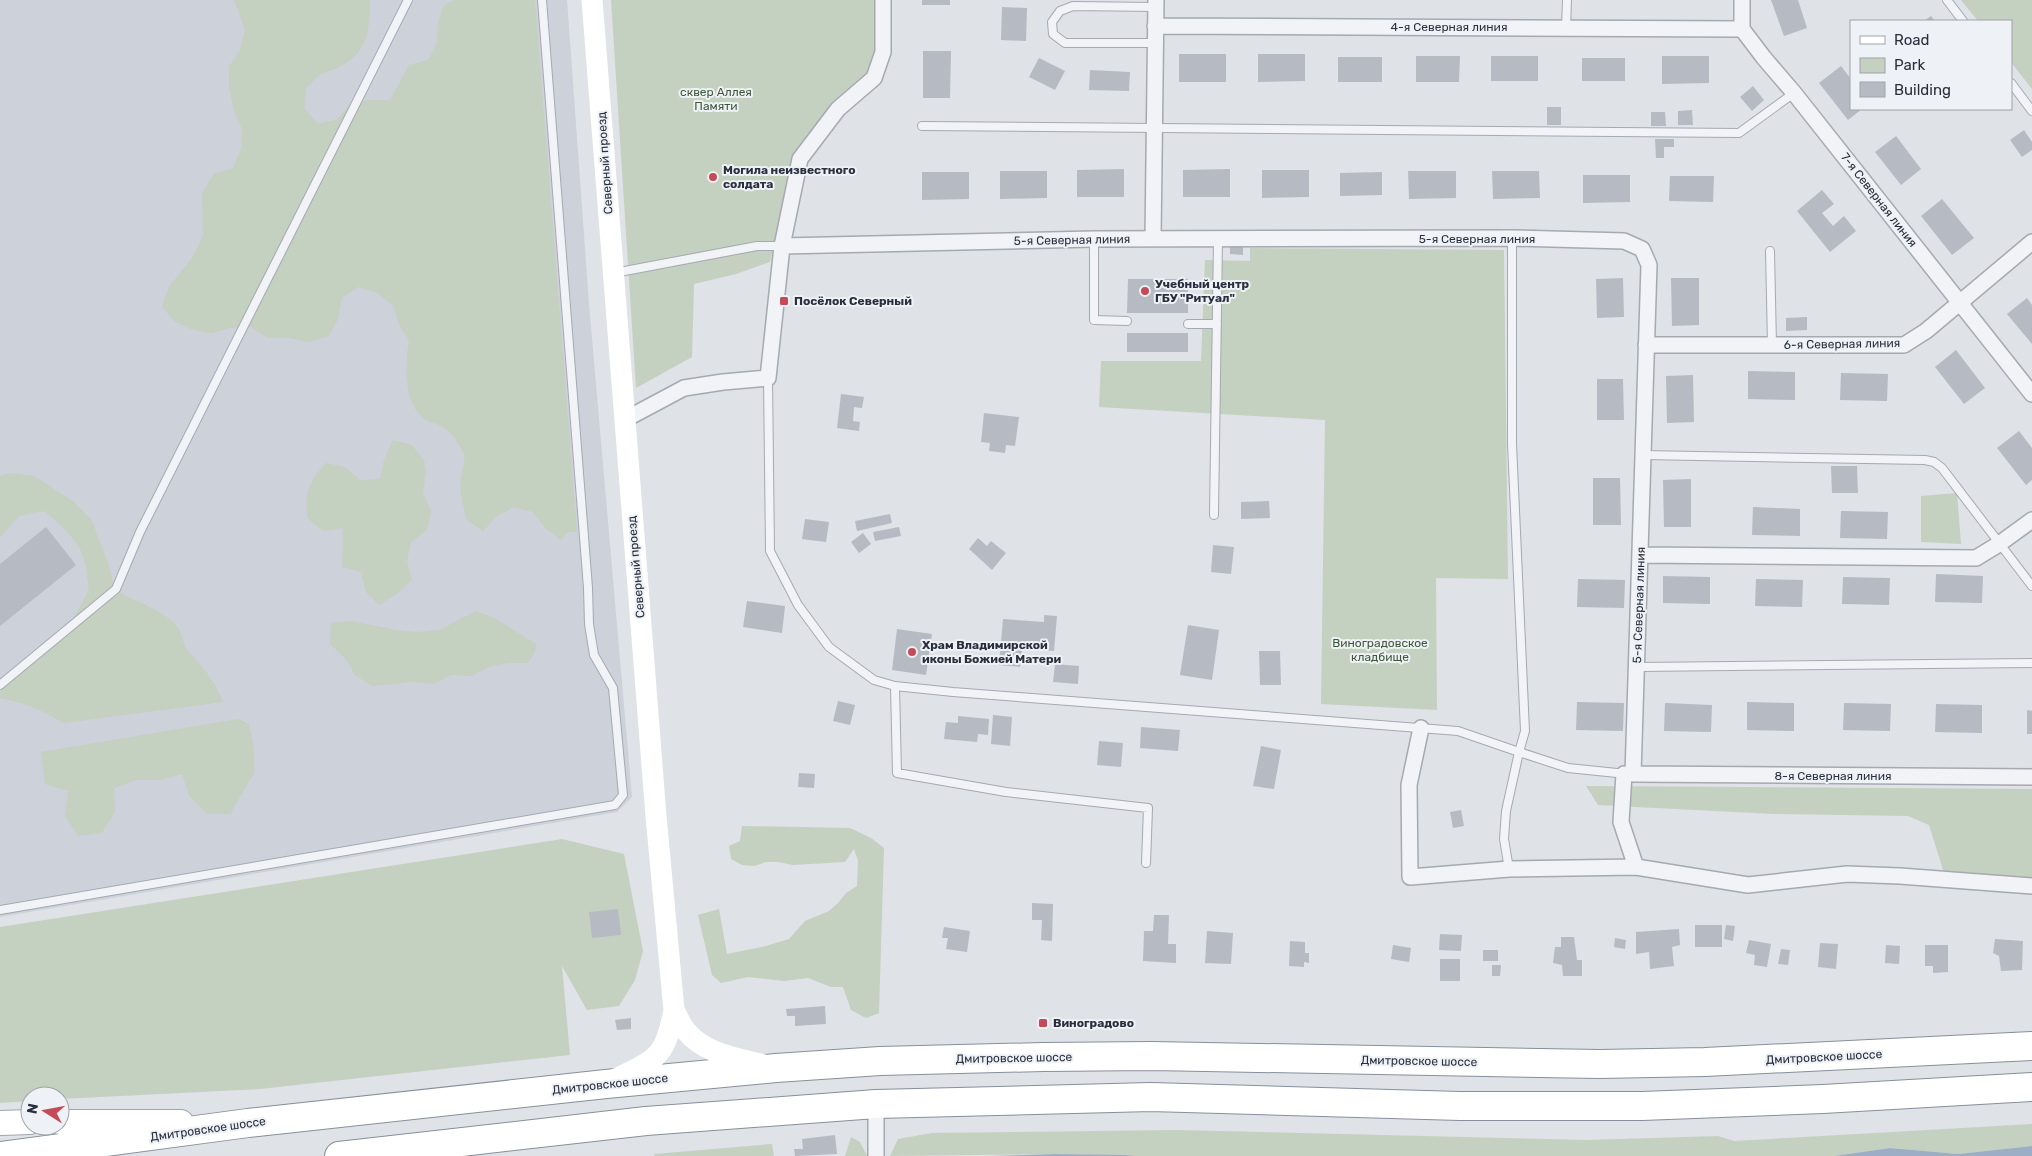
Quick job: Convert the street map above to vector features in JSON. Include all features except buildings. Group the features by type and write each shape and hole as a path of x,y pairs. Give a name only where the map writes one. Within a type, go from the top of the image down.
{"highway":[{"name":"Дмитровское шоссе","path":"1,1156 248,1122 606,1084 776,1068 880,1061 1063,1056 1152,1056 1600,1064 1696,1062 2032,1046"},
{"path":"339,1156 469,1144 646,1121 876,1104 1151,1098 1460,1106 1642,1106 1824,1099 2032,1087"}],"main road":[{"path":"70,1122 248,1122"},
{"path":"0,1124 20,1123"}],"street":[{"name":"Северный проезд","path":"592,0 624,420 674,1010 685,1030 709,1049 724,1055 776,1068"},
{"path":"624,420 684,388 768,378 782,246 800,159 838,110 874,78 882,52 883,0"},
{"path":"1742,0 1742,29"},
{"path":"1153,239 1156,3"},
{"name":"4-я Северная линия","path":"1156,26 1742,29"},
{"name":"7-я Северная линия","path":"1742,29 2032,394"},
{"name":"5-я Северная линия","path":"782,246 1094,239 1512,238 1624,241 1642,249 1649,265 1637,666 1629,774 1621,822 1636,866"},
{"name":"6-я Северная линия","path":"1646,345 1904,345 1926,331 2032,242"},
{"path":"1640,555 1976,558 2032,520"},
{"path":"1422,728 1409,785 1410,877 1509,869 1636,866 1748,885 1847,874 2032,886"},
{"name":"8-я Северная линия","path":"1629,774 2032,777"},
{"path":"606,1084 657,1056 665,1047 674,1010"},
{"path":"876,1104 876,1156"}],"lane":[{"path":"0,684 116,589 140,532 408,0"},
{"path":"0,910 615,805 623,795 613,688 594,655 589,624 588,588 542,0"},
{"path":"1566,28 1567,0"},
{"path":"1947,0 1962,20"},
{"path":"1155,43 1065,43 1053,34 1052,22 1060,11 1073,6 1156,3"},
{"path":"2012,84 2032,111"},
{"path":"922,126 1739,133 1794,93"},
{"path":"1509,869 1504,839 1506,811 1518,752 1525,731 1512,444 1512,238"},
{"path":"1094,239 1094,320 1127,321"},
{"path":"1214,514 1218,239"},
{"path":"613,273 757,246 782,246"},
{"path":"1770,251 1772,345"},
{"path":"1188,324 1217,324"},
{"path":"768,378 770,551 798,605 829,647 874,680 895,686 1458,731 1568,768 1629,774"},
{"path":"1643,455 1915,460 1934,462 1942,468 2032,586"},
{"path":"1637,666 2032,662"},
{"path":"895,686 897,773 1006,792 1148,808 1146,862"}],"shaded area":[{"path":"0,0 567,0 589,304 632,797 617,812 0,917"}],"green space":[{"path":"234,0 370,0 368,30 362,47 349,61 321,74 306,88 305,109 318,124 338,119 351,103 370,100 390,100 409,65 428,60 437,42 438,23 444,5 454,0 535,0 577,532 568,532 561,540 545,528 533,512 514,507 497,516 483,531 467,520 461,488 465,461 464,455 449,431 423,418 416,411 407,382 406,371 409,341 399,324 393,305 377,293 359,287 342,297 338,319 329,336 309,342 289,338 268,338 251,327 230,328 212,333 193,330 174,321 162,306 169,287 194,255 203,235 202,193 214,174 233,168 241,149 242,129 234,111 229,88 229,67 240,50 245,29"},
{"name":"сквер Аллея Памяти","path":"611,0 878,0 878,47 867,76 793,158 770,262 736,274 694,284 692,357 636,388"},
{"path":"1961,0 2032,0 2032,89 2012,63 2012,20 1977,20"},
{"name":"Виноградовское кладбище","path":"1250,248 1504,250 1508,579 1436,578 1437,710 1321,704 1325,420 1099,407 1101,361 1201,361 1205,260 1250,261"},
{"path":"393,440 412,445 424,460 426,473 423,493 431,511 427,530 411,542 407,561 412,580 398,593 379,605 366,592 361,572 342,567 343,528 323,531 307,518 307,501 311,482 326,463 345,467 360,480 380,479 384,460"},
{"path":"11,473 34,476 74,502 91,519 109,565 114,590 157,611 177,626 186,648 208,675 223,702 64,723 33,708 0,698 1,688 11,674 50,649 61,637 88,591 86,566 79,547 67,531 44,511 19,516 0,537 0,476"},
{"path":"1957,493 1961,544 1921,542 1921,496"},
{"path":"475,611 493,617 536,644 535,651 528,663 508,663 489,667 471,676 451,675 433,684 412,682 372,686 355,675 345,658 330,644 331,623 352,621 396,630 417,632 440,630"},
{"path":"238,719 249,724 254,749 254,773 230,814 207,814 190,797 182,774 160,780 136,780 114,788 115,812 102,833 78,836 65,816 68,791 45,784 41,752"},
{"path":"1586,786 2032,789 2032,878 1944,873 1929,825 1908,816 1773,814 1598,805"},
{"path":"742,826 850,828 871,838 884,848 879,1013 866,1018 851,1010 843,987 831,987 808,978 784,981 748,977 721,983 712,975 698,915 719,909 727,954 789,939 805,921 829,911 846,893 857,886 858,861 854,849 845,862 793,865 766,862 754,866 742,865 731,859 729,846 740,841"},
{"path":"562,839 624,854 643,951 635,980 619,1006 587,1010 562,966 570,1055 260,1089 70,1098 70,1086 20,1086 20,1102 0,1103 0,927"},
{"path":"2032,1124 2032,1146 1958,1154 1890,1148 1834,1156 1135,1156 1055,1154 890,1156 898,1139 932,1133 1175,1130 1587,1140 1718,1136 1734,1141"},
{"path":"851,1137 860,1142 867,1156 845,1156"},
{"path":"772,1144 774,1156 655,1156 654,1154"}],"water":[{"path":"2032,1146 2032,1156 1834,1156 1890,1148 1958,1154"},
{"path":"1055,1154 1125,1155 1135,1156 991,1156"}],"place":[{"name":"Могила неизвестного солдата","path":"713,177"},
{"name":"Учебный центр ГБУ \"Ритуал\"","path":"1145,291"},
{"name":"Посёлок Северный","path":"784,301"},
{"name":"Храм Владимирской иконы Божией Матери","path":"912,652"},
{"name":"Виноградово","path":"1043,1023"}]}
